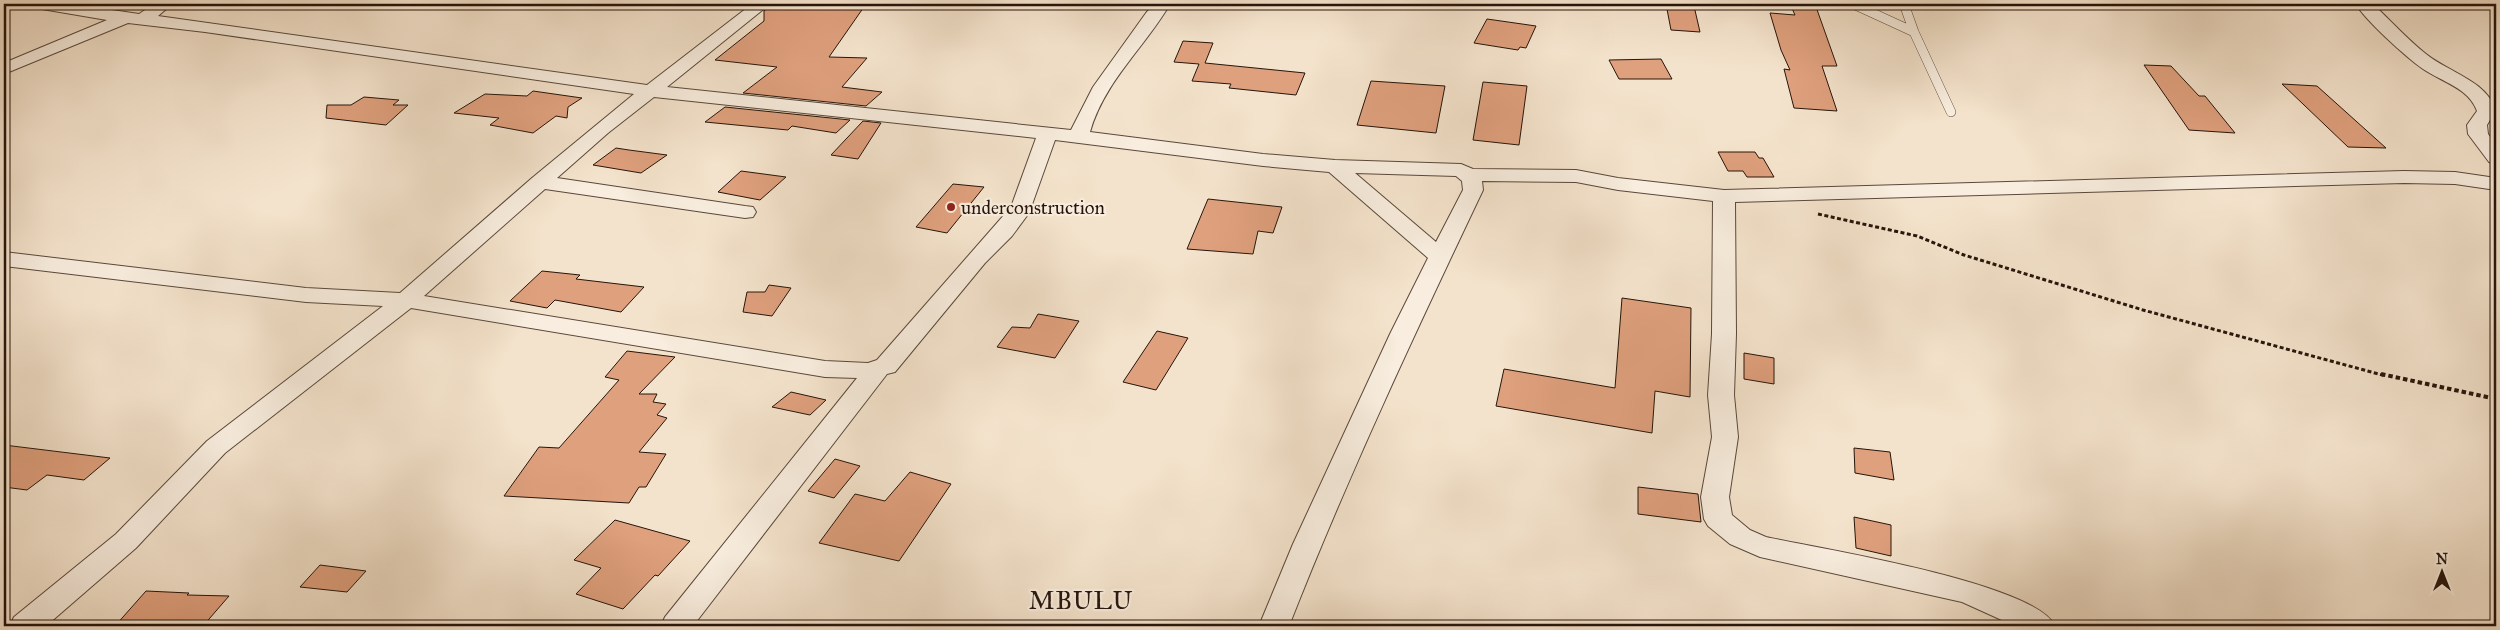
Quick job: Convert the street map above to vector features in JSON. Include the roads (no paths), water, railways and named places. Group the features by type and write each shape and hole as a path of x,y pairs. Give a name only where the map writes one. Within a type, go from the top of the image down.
{"street":[{"path":"42,4 134,19 204,27 652,91 1079,136 1181,151 1335,166 1449,169 1461,170 1470,175 1576,176 1618,184 1724,196 2404,177 2455,178 2496,184"},
{"path":"4,69 134,19 164,4"},
{"path":"25,626 126,541 216,447 406,300 478,240 539,182 601,129 762,4"},
{"path":"1079,136 1085,116 1131,43 1162,4"},
{"path":"2364,4 2422,60 2459,81 2484,101 2490,118 2477,125 2478,134 2496,158"},
{"path":"4,259 306,295 406,300 825,369 868,371 886,366 977,258 1004,231 1021,208 1033,170 1048,133"},
{"path":"1335,166 1441,257"},
{"path":"1274,626 1307,544 1414,309 1473,190 1474,183 1470,175"},
{"path":"539,182 745,212"},
{"path":"1724,196 1724,334 1721,395 1725,437 1715,497 1718,519 1740,538 1760,546 1968,592 2016,612 2040,626"},
{"path":"676,626 878,369"}],"lane":[{"path":"1853,4 1914,32"},
{"path":"1904,4 1914,32 1951,112"}],"place":[{"name":"underconstruction","path":"951,207"}],"district":[{"name":"MBULU","path":"1081,600"}]}
